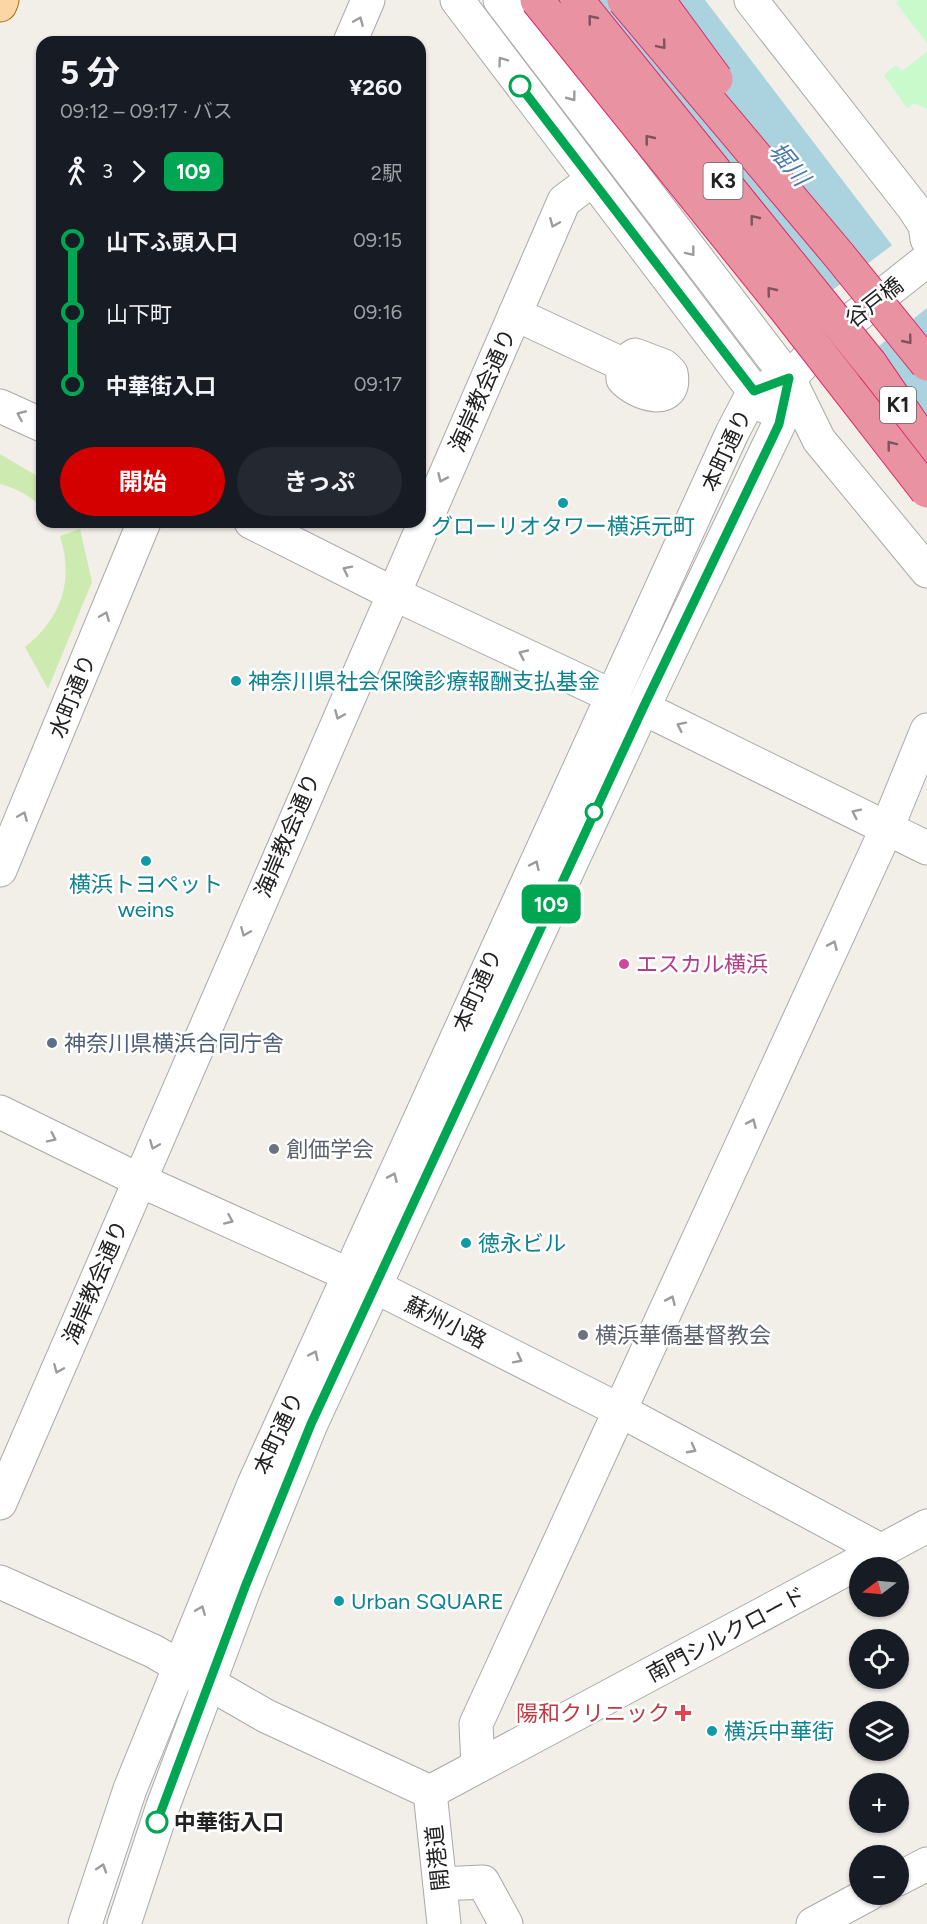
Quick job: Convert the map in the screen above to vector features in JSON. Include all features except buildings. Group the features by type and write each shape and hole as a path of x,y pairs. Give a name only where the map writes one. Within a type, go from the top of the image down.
{"highway":[{"path":"537,0 787,311 927,491"},
{"name":"K3","path":"577,0 870,363 927,429"},
{"name":"K3","path":"624,0 838,254 927,364"},
{"path":"658,0 838,254"},
{"name":"K1","path":"870,363 927,446"}],"main road":[{"path":"0,5 2,0"}],"street":[{"path":"353,36 368,0"},
{"path":"457,0 779,424 819,440"},
{"path":"500,0 789,378 819,440 927,571"},
{"path":"751,0 913,207 925,225 927,239"},
{"name":"海岸教会通り","path":"426,516 564,201 592,180"},
{"name":"谷戸橋","path":"789,378 820,344 927,260"},
{"path":"515,314 622,364"},
{"name":"本町通り","path":"628,702 754,391 789,378"},
{"name":"本町通り","path":"124,1924 163,1806 311,1424 362,1280 486,969 779,424 789,378"},
{"path":"0,406 36,422"},
{"name":"水町通り","path":"0,870 142,528"},
{"path":"263,528 392,593 628,702 927,848"},
{"name":"海岸教会通り","path":"0,1503 421,528"},
{"path":"478,1766 476,1724 887,828 927,730"},
{"name":"蘇州小路","path":"0,1112 139,1180 362,1280 621,1411 882,1551"},
{"name":"本町通り","path":"85,1924 130,1789 254,1484 362,1280"},
{"name":"南門シルクロード","path":"430,1792 927,1526"},
{"path":"0,1582 179,1664 266,1716 430,1792"},
{"name":"開港道","path":"430,1792 444,1924"},
{"path":"909,1873 927,1864"},
{"path":"440,1884 483,1881 506,1924"},
{"path":"813,1924 849,1905"}],"green space":[{"path":"899,0 927,0 927,43 896,3"},
{"path":"927,52 927,109 914,103 907,108 884,75 896,65 902,71"},
{"path":"0,454 36,475 36,503 23,493 0,484"},
{"path":"80,529 92,582 48,689 25,647 48,624 62,597 66,568 60,536"}],"water":[{"name":"堀川","path":"557,0 705,0 927,291 927,466"}],"pier":[{"path":"895,243 927,286 927,308 845,373 799,315"}],"bus line":[{"name":"109","path":"157,1822 245,1587 311,1424 643,708 759,468 779,424 789,378 754,391 520,86"}],"place":[{"name":"グローリオタワー横浜元町","path":"563,503"},
{"name":"神奈川県社会保険診療報酬支払基金","path":"236,681"},
{"name":"横浜トヨペット weins","path":"146,861"},
{"name":"エスカル横浜","path":"624,964"},
{"name":"神奈川県横浜合同庁舎","path":"52,1043"},
{"name":"創価学会","path":"274,1149"},
{"name":"徳永ビル","path":"466,1243"},
{"name":"横浜華僑基督教会","path":"583,1335"},
{"name":"Urban SQUARE","path":"339,1601"},
{"name":"陽和クリニック","path":"683,1713"},
{"name":"横浜中華街","path":"712,1731"},
{"name":"中華街入口","path":"157,1822"}]}
